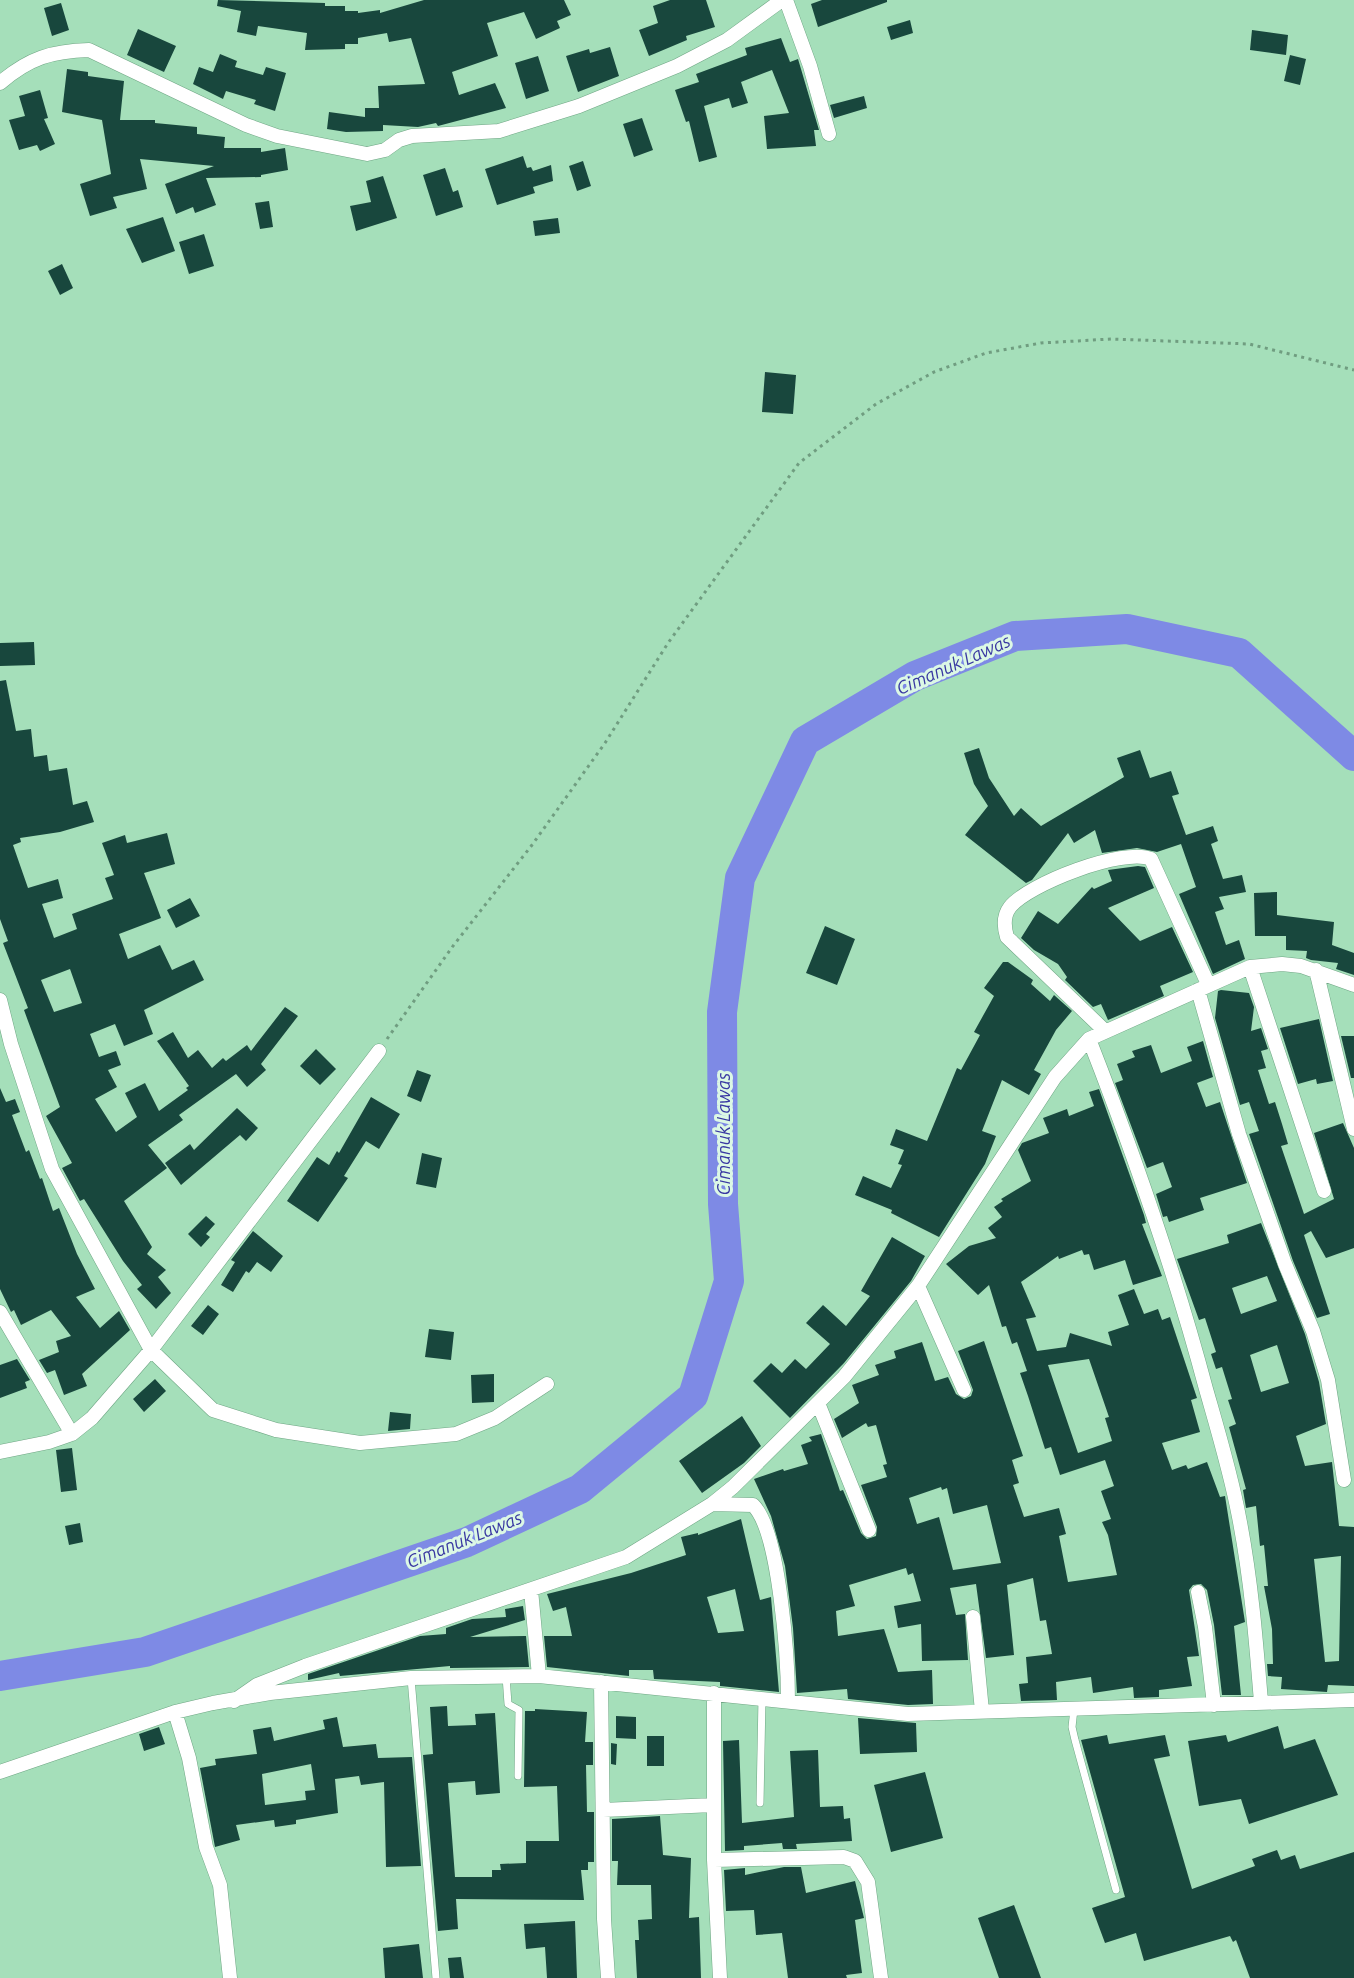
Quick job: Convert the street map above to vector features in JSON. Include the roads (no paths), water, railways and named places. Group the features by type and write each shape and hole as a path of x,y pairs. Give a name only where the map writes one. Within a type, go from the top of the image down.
{"street":[{"path":"0,82 32,60 60,51 89,50 266,132 367,154 385,150 399,140 412,136 499,131 579,106 677,66 727,40 784,0 810,66 829,134"},
{"path":"1105,1031 1007,937 1003,926 1009,908 1028,891 1085,868 1144,856 1151,859 1203,987 1243,1144 1285,1264 1313,1331 1330,1390 1344,1480"},
{"path":"234,1701 257,1684 305,1666 626,1557 712,1504 733,1487 844,1377 918,1287 1055,1077 1089,1039 1250,967 1282,964 1316,970 1354,985"},
{"path":"1250,967 1324,1191"},
{"path":"1316,970 1354,1129"},
{"path":"0,1000 11,1044 52,1169 151,1350 213,1410 276,1430 360,1443 456,1434 495,1418 547,1384"},
{"path":"1089,1039 1134,1154 1168,1255 1223,1449 1247,1566 1261,1702"},
{"path":"0,1452 49,1442 72,1434 100,1410 151,1350 380,1051"},
{"path":"918,1287 964,1390"},
{"path":"0,1312 72,1434"},
{"path":"818,1403 869,1530"},
{"path":"712,1504 753,1505 766,1531 779,1598 788,1669 788,1701"},
{"path":"531,1590 539,1676"},
{"path":"1198,1592 1205,1627 1214,1705"},
{"path":"973,1617 982,1711"},
{"path":"0,1772 175,1712 270,1693 411,1678 539,1676 762,1697 908,1714 1354,1700"},
{"path":"601,1682 608,1978"},
{"path":"714,1693 712,1711 714,1860 720,1978"},
{"path":"175,1712 189,1758 206,1846 220,1885 230,1978"},
{"path":"603,1810 713,1805"},
{"path":"714,1860 844,1857 855,1861 868,1882 881,1978"}],"lane":[{"path":"506,1675 507,1701 509,1706 519,1710 518,1776"},
{"path":"411,1678 436,1978"},
{"path":"760,1803 762,1697"},
{"path":"1074,1708 1072,1727 1116,1890"}],"waterway":[{"name":"Cimanuk Lawas","path":"0,1676 145,1652 467,1542 580,1489 693,1396 729,1281 723,1204 722,1012 740,878 805,741 915,676 1015,636 1127,629 1239,653 1354,756"}]}
